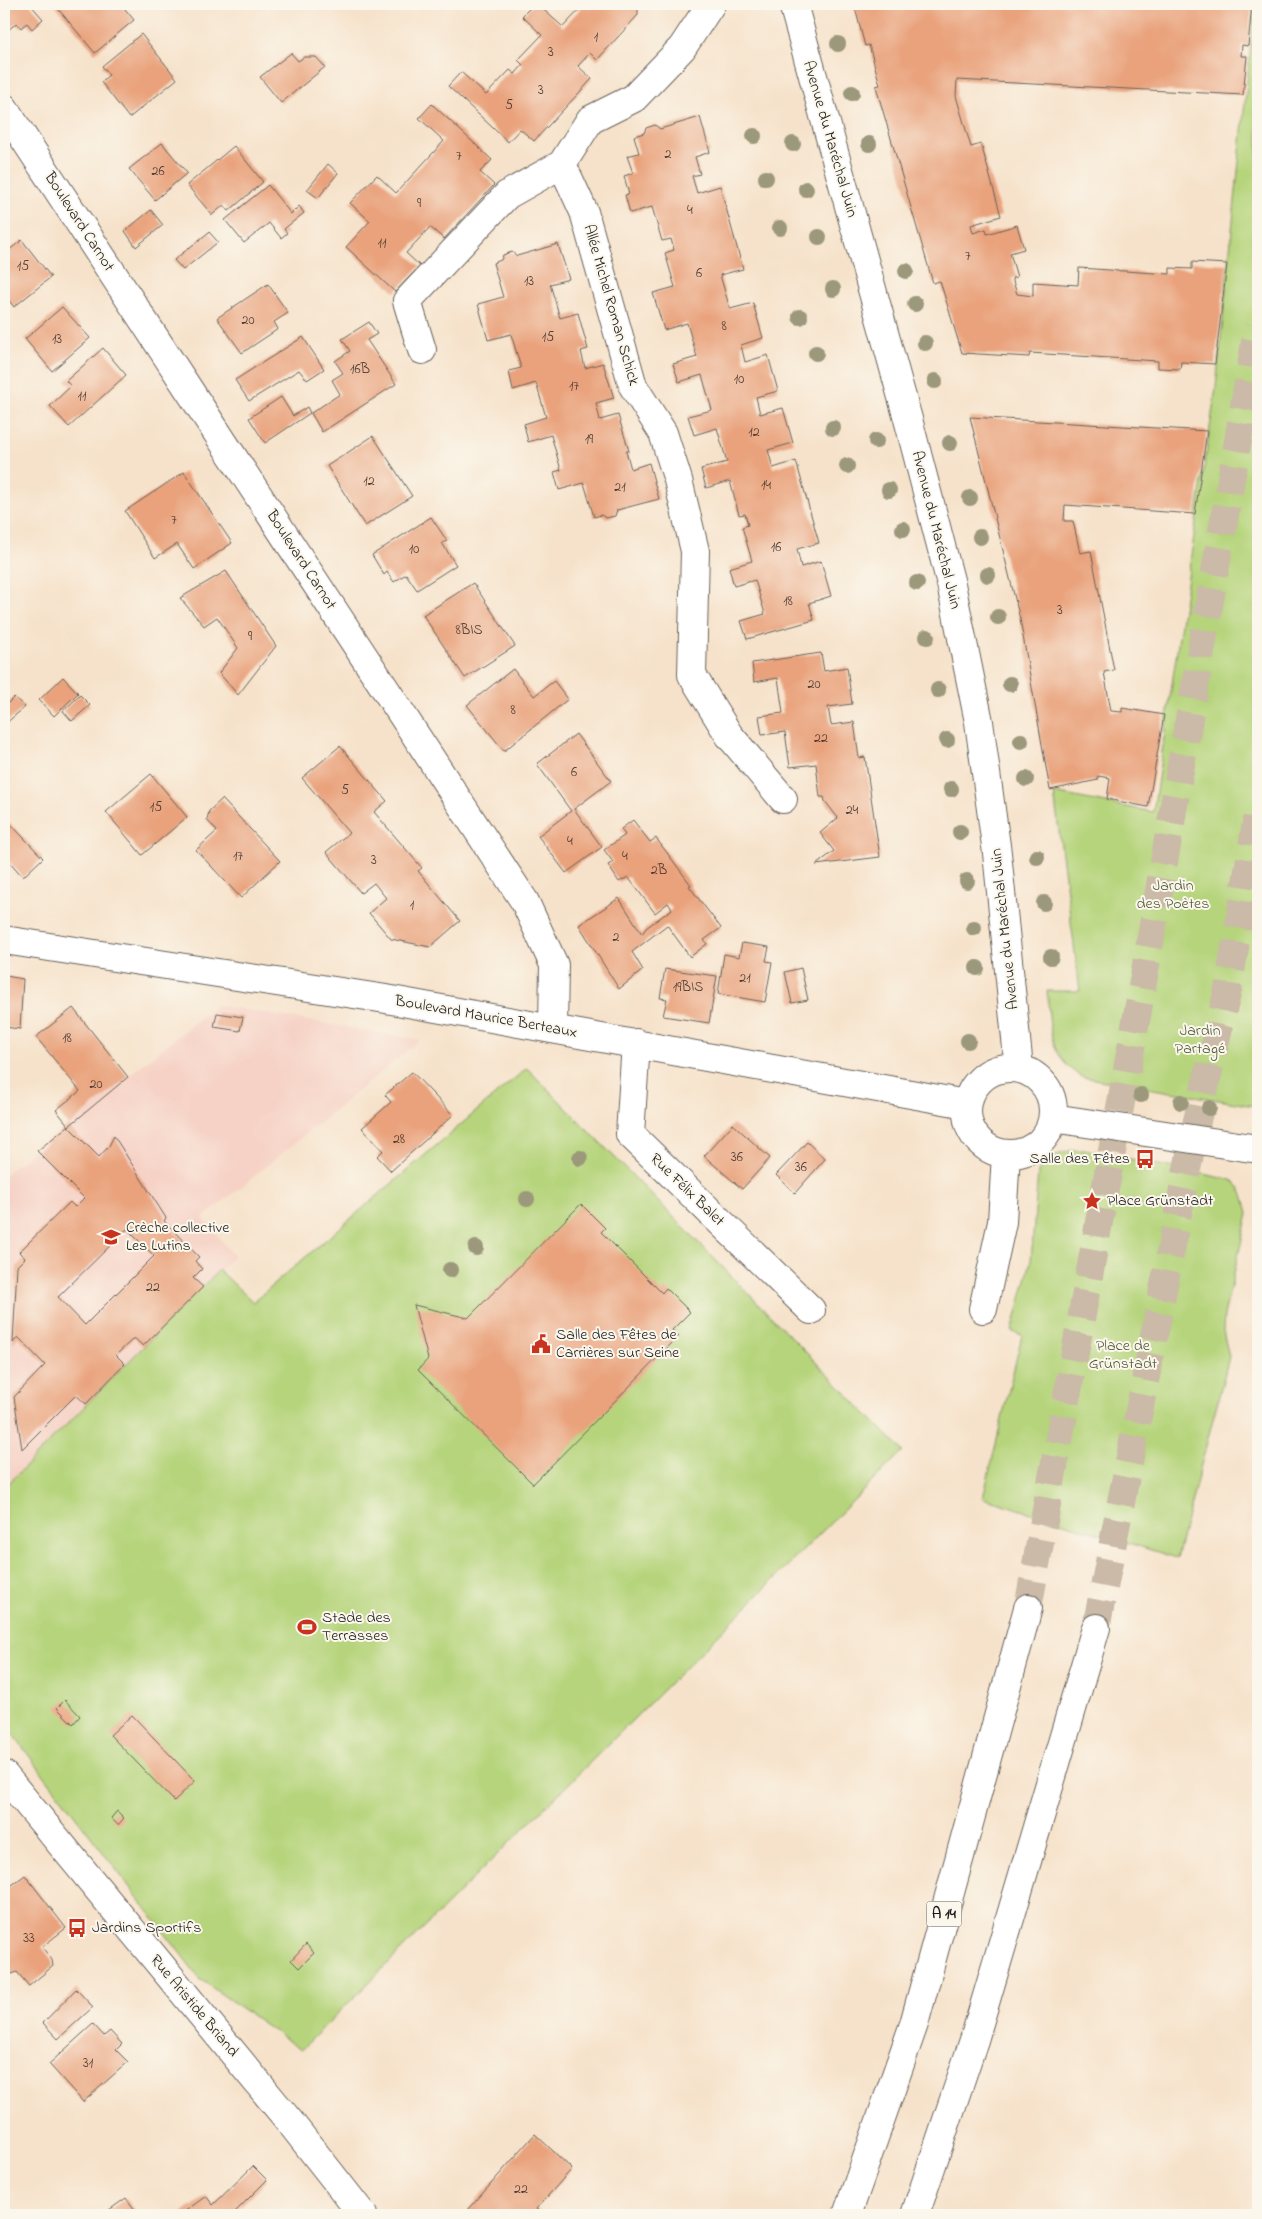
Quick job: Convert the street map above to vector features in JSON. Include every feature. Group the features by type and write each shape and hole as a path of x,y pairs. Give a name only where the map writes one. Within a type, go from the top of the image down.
{"main road":[{"path":"422,350 407,301 507,195 562,164 590,120 634,98 682,48 711,4"},
{"name":"Avenue du Maréchal Juin","path":"793,4 908,419 951,584 979,722 998,852 1019,1068"},
{"name":"Boulevard Carnot","path":"4,108 525,902 554,964 553,1029"},
{"name":"Allée Michel Roman Schick","path":"562,164 584,212 633,386 663,433 678,480 695,551 692,675 729,735 783,799"},
{"name":"Boulevard Maurice Berteaux","path":"4,940 386,999 966,1104"},
{"name":"Rue Félix Balet","path":"636,1043 630,1134 781,1266 811,1310"},
{"path":"1004,1067 1019,1068 1034,1074 1045,1085 1052,1103 1053,1118 1049,1130 1040,1142 1030,1149 1016,1154 1006,1154 989,1149 977,1139 967,1119 966,1104 978,1080 1004,1067"},
{"path":"1053,1118 1258,1149"},
{"path":"983,1309 1002,1222 1006,1154"},
{"name":"A 14","path":"847,2215 914,2024 1028,1608"},
{"path":"915,2215 974,2040 1096,1628"},
{"name":"Rue Aristide Briand","path":"4,1775 290,2122 363,2215"}],"shaded area":[{"name":"Crèche collective Les Lutins","path":"217,1005 420,1040 203,1218 234,1256 4,1488 4,1175"}],"green space":[{"name":"Jardin des Poètes","path":"1255,4 1258,4 1258,1105 1248,1105 1082,1077 1070,1069 1056,1050 1050,1029 1047,991 1080,991 1054,793 1153,812 1216,387"},
{"path":"527,1068 903,1451 301,2050 200,1979 4,1723 4,1488 219,1270 253,1302"},
{"name":"Place de Grünstadt","path":"1073,1150 1087,1150 1232,1180 1241,1191 1246,1204 1248,1214 1224,1315 1223,1331 1229,1357 1177,1558 983,1498 1022,1335 1012,1332 1031,1261 1038,1172 1050,1157"}],"building":[{"path":"4,4 30,4 43,19 32,29 27,23 21,28 17,23 4,33"},
{"path":"54,4 121,4 134,20 95,53"},
{"path":"534,4 537,4 563,27 585,4 589,8 593,4 638,4 638,15 597,60 590,53 578,66 592,79 534,141 520,129 508,142 448,86 461,72 486,95 510,70 515,74 523,65 518,60 542,35 522,16"},
{"path":"854,4 1252,4 1248,46 1242,45 1241,56 1247,56 1243,95 957,80 956,96 971,147 981,144 1001,216 971,225 973,233 986,229 987,234 1017,225 1024,249 1010,253 1017,277 1012,278 1017,294 1033,296 1033,282 1078,285 1079,268 1170,274 1170,268 1192,269 1192,262 1227,264 1215,364 1181,362 1180,369 1158,368 1158,361 1030,353 1029,357 962,353 940,281 933,283 878,94 876,86 880,85 869,45 865,46"},
{"path":"141,34 177,79 129,118 101,82 109,75 102,66"},
{"path":"291,53 298,61 304,57 316,57 325,67 281,103 260,77"},
{"path":"432,104 492,160 480,172 494,185 444,239 430,227 406,253 420,266 395,292 346,247 370,221 350,203 377,175 396,193 444,141 419,118"},
{"path":"700,117 710,152 695,157 700,174 692,176 697,193 720,186 743,269 720,275 730,309 753,303 763,338 741,345 745,362 768,355 778,391 756,397 760,414 783,408 793,443 768,450 773,468 796,461 819,543 797,549 801,567 821,561 831,596 809,603 814,620 747,639 741,621 765,614 755,580 734,586 729,568 752,561 742,527 748,525 745,514 739,515 730,481 706,488 701,469 727,462 717,428 694,435 688,416 712,410 702,375 679,382 673,364 697,357 687,323 664,330 653,293 675,287 665,253 674,250 671,239 662,241 652,207 630,213 625,195 629,194 624,176 633,173 627,156 639,153 634,136 644,133 646,128 655,125 660,129"},
{"path":"162,143 187,173 155,200 129,169"},
{"path":"234,146 263,182 229,211 224,205 212,215 187,185"},
{"path":"328,164 338,173 318,198 307,190"},
{"path":"268,185 291,214 299,206 304,213 284,229 287,233 281,238 269,223 244,243 225,220"},
{"path":"151,210 163,225 136,247 125,231"},
{"path":"209,232 218,242 183,270 174,260"},
{"path":"22,240 51,277 14,307 4,294 4,254"},
{"path":"558,244 569,279 550,284 560,318 578,313 588,349 581,351 585,368 603,363 614,398 596,403 600,420 618,415 629,451 626,451 631,469 649,463 659,499 617,510 615,516 606,518 601,515 594,517 584,483 559,490 554,472 561,470 551,435 528,442 524,424 546,417 536,383 513,390 509,371 521,368 511,334 488,340 478,304 503,297 493,263 501,260 503,255 512,252 517,256"},
{"path":"268,284 288,313 274,322 278,329 242,353 217,318"},
{"path":"62,307 90,338 52,371 25,339"},
{"path":"369,322 377,334 367,340 396,384 322,432 311,413 340,394 332,380 343,373 335,361 350,351 342,339"},
{"path":"303,337 324,369 307,380 299,370 249,401 235,380"},
{"path":"103,348 126,375 69,427 50,406 71,386 66,381"},
{"path":"281,397 293,416 307,407 310,413 265,443 249,418"},
{"path":"970,417 1207,431 1195,514 1065,505 1064,521 1073,521 1080,553 1091,551 1114,670 1104,672 1111,711 1122,712 1122,708 1164,715 1148,807 1107,799 1110,778 1098,776 1098,780 1050,790 1020,619"},
{"path":"373,436 412,496 365,526 327,466"},
{"path":"184,472 232,543 194,569 177,544 155,558 125,511"},
{"path":"431,517 447,541 442,543 456,565 417,590 406,574 394,582 387,572 384,575 372,555"},
{"path":"226,571 276,646 238,695 219,673 238,648 217,617 204,626 180,598"},
{"path":"473,583 515,646 465,678 423,615"},
{"path":"821,653 824,671 847,667 852,704 828,707 831,725 854,722 859,758 865,757 880,857 816,865 834,851 820,833 838,818 824,797 820,797 816,764 790,767 785,732 762,735 759,716 783,713 778,678 754,682 752,663"},
{"path":"513,669 534,696 554,681 568,699 504,751 467,705"},
{"path":"63,677 78,693 54,716 39,700"},
{"path":"80,695 90,705 72,721 63,711"},
{"path":"14,697 25,707 5,724 4,707"},
{"path":"576,734 611,781 574,809 602,847 566,873 538,836 571,811 537,764"},
{"path":"340,746 387,801 374,812 422,868 418,871 460,921 430,947 391,939 369,913 386,898 374,883 361,893 326,852 349,833 302,778"},
{"path":"151,774 187,817 142,855 106,812"},
{"path":"222,799 280,861 241,898 196,850 217,831 207,820 209,811"},
{"path":"4,817 43,858 23,877 8,860 4,864"},
{"path":"633,820 650,842 656,838 721,928 704,940 707,944 690,957 667,925 632,952 643,970 619,989 579,925 619,898 642,934 646,928 672,909 668,903 655,913 628,877 619,882 608,865 613,862 604,850 625,835 621,829"},
{"path":"742,943 769,947 766,961 772,962 765,1002 718,994 724,954 739,957"},
{"path":"801,968 808,1000 792,1003 785,972"},
{"path":"665,969 717,976 709,1023 663,1016 667,999 660,998"},
{"path":"6,976 23,979 20,1029 4,1027 4,978"},
{"path":"73,1008 128,1077 69,1126 56,1110 80,1091 36,1037"},
{"path":"217,1013 243,1017 240,1031 214,1027"},
{"path":"412,1072 453,1115 391,1171 377,1156 383,1151 362,1128 391,1102 385,1095"},
{"path":"733,1124 770,1158 742,1189 704,1156"},
{"path":"68,1126 99,1157 109,1146 114,1136 166,1218 164,1221 199,1257 195,1261 202,1269 193,1278 203,1287 143,1346 134,1338 116,1355 125,1364 86,1404 76,1395 22,1449 14,1397 45,1365 18,1337 13,1343 17,1266 25,1258 19,1252 70,1202 75,1207 84,1198 37,1151","holes":["127,1229 154,1256 85,1325 58,1297"]},
{"path":"807,1142 825,1159 795,1193 776,1175"},
{"name":"Salle des Fêtes de Carrières sur Seine","path":"581,1204 605,1228 601,1232 662,1293 666,1288 690,1312 672,1330 679,1336 533,1484 418,1370 428,1359 414,1305 468,1318"},
{"path":"65,1700 80,1716 73,1724 57,1708"},
{"path":"132,1715 195,1781 174,1801 110,1735"},
{"path":"117,1811 124,1818 118,1825 111,1818"},
{"path":"25,1875 66,1928 42,1947 52,1960 53,1966 29,1986 17,1972 12,1974 4,1972 4,1891"},
{"path":"306,1944 314,1953 299,1968 291,1960"},
{"path":"76,1989 93,2007 58,2039 43,2023"},
{"path":"93,2024 104,2036 110,2031 122,2044 116,2050 128,2062 83,2102 49,2064"},
{"path":"535,2134 572,2169 536,2209 544,2215 475,2215 468,2210"},
{"path":"253,2166 267,2180 232,2215 180,2215 206,2196 213,2205"},
{"path":"126,2198 139,2215 102,2215"}],"tunnel":[{"path":"1028,1608 1140,999 1258,326"},
{"path":"1096,1628 1195,1129 1228,989 1258,811"}],"place":[{"name":"Salle des Fêtes","path":"1145,1159"},
{"name":"Place Grünstadt","path":"1092,1201"},
{"name":"Crèche collective Les Lutins","path":"111,1237"},
{"name":"Salle des Fêtes de Carrières sur Seine","path":"541,1344"},
{"name":"Stade des Terrasses","path":"307,1627"},
{"name":"Jardins Sportifs","path":"77,1928"}],"park label":[{"name":"Jardin Partagé","path":"1200,1040"}]}
